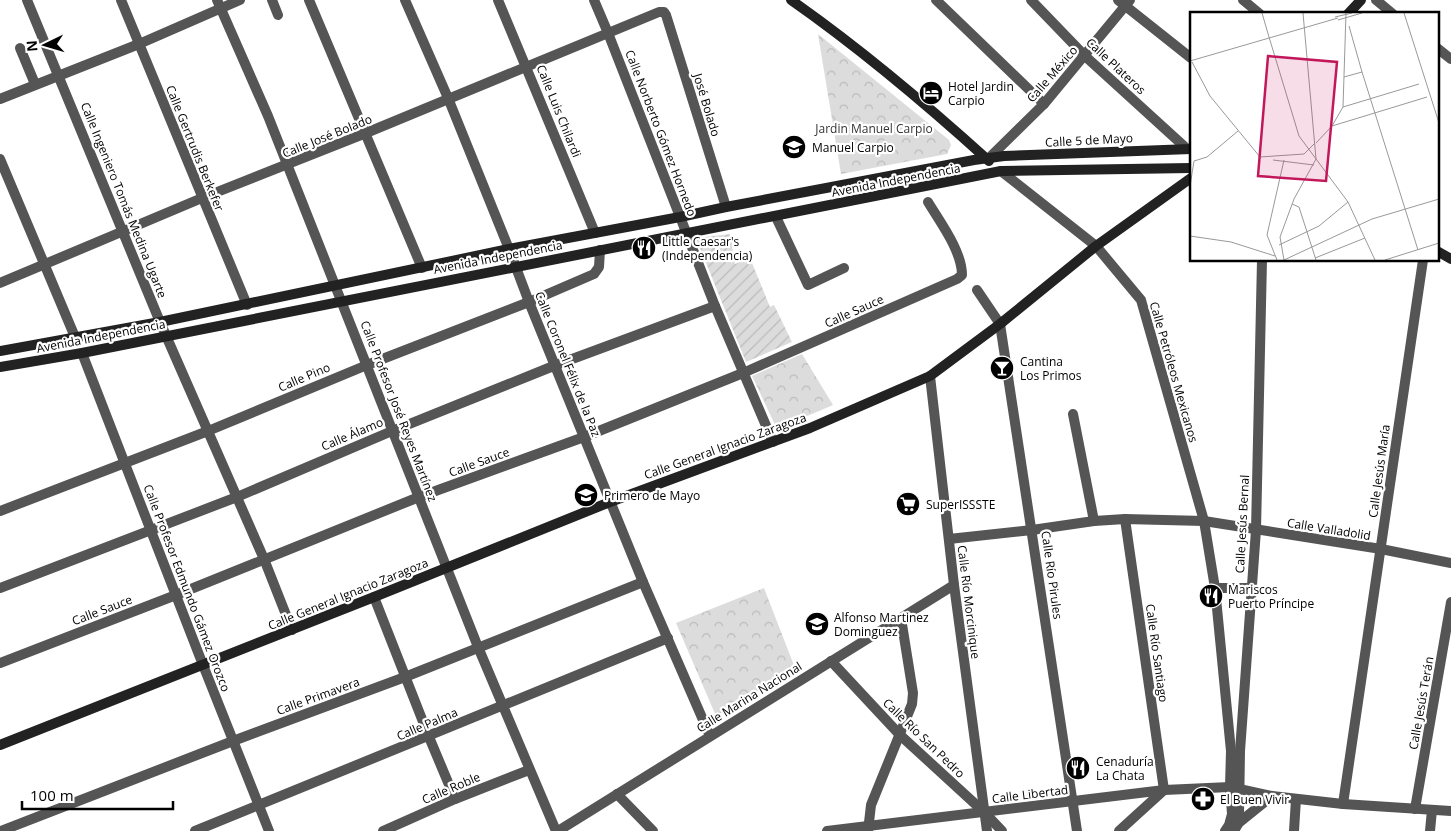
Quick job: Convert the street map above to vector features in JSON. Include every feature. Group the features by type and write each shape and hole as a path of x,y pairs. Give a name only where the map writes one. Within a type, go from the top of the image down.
{"main road":[{"name":"Calle Petróleos Mexicanos","path":"791,0 825,24 911,92 1002,171"},
{"path":"1350,12 1361,0"},
{"name":"Calle 5 de Mayo","path":"988,159 1004,156 1189,148"},
{"name":"Avenida Independencia","path":"0,351 247,305 595,232 974,160 988,159"},
{"path":"1002,171 1190,168"},
{"name":"Avenida Independencia","path":"0,367 82,353 1002,171"},
{"name":"Calle General Ignacio Zaragoza","path":"0,745 610,502 810,428 930,376 1000,324 1096,246 1190,179"},
{"path":"1438,252 1451,259"}],"street":[{"name":"Calle Ingeniero Tomás Medina Ugarte","path":"27,0 160,322 237,496 292,630"},
{"name":"Calle Gertrudis Berkefer","path":"121,0 247,305"},
{"path":"0,99 139,44 219,4 240,0"},
{"path":"272,0 278,16"},
{"path":"309,0 422,268"},
{"name":"Calle Coronel Félix de la Paz","path":"405,0 448,98 510,249 529,302 643,582 710,736"},
{"name":"Calle Luis Chilardi","path":"498,0 595,232"},
{"name":"Calle Norberto Gómez Hornedo","path":"594,0 715,306 773,442"},
{"path":"936,0 1044,104"},
{"name":"Calle Plateros","path":"1031,0 1085,56 1189,148"},
{"path":"1243,0 1258,12"},
{"path":"1376,0 1391,12"},
{"path":"1124,2 1190,57"},
{"name":"Calle México","path":"988,159 1044,104 1085,56 1124,2"},
{"name":"Calle Profesor José Reyes Martínez","path":"219,4 336,286 478,647 529,770 557,831"},
{"name":"Calle José Bolado","path":"0,283 202,198 366,134 448,98 659,12 664,12"},
{"name":"José Bolado","path":"664,12 726,207"},
{"path":"20,48 35,84"},
{"path":"1438,49 1451,59"},
{"path":"0,159 74,337"},
{"name":"Calle Petróleos Mexicanos","path":"1002,171 1096,246 1141,300 1204,521 1215,588 1235,788"},
{"name":"Calle Sauce","path":"0,663 176,595 419,497 584,437 743,373 957,279 962,275 962,268 952,242 928,202"},
{"path":"776,217 808,284 844,268"},
{"name":"Calle Pino","path":"0,511 208,431 594,274 599,267 600,250"},
{"name":"Calle Jesús Bernal","path":"1235,788 1240,751 1256,530 1262,261"},
{"name":"Calle Jesús María","path":"1343,804 1423,261"},
{"path":"977,290 1000,324"},
{"name":"Calle Álamo","path":"0,588 237,496 556,365 715,306"},
{"name":"Calle Río Pirules","path":"1000,324 1077,831"},
{"name":"Calle Profesor Edmundo Gámez Orozco","path":"82,353 269,831"},
{"name":"Calle Río Morcinique","path":"930,376 954,585 987,831"},
{"path":"1073,414 1094,521"},
{"path":"949,539 1094,521 1125,519 1204,521"},
{"name":"Calle Río Santiago","path":"1125,519 1164,790"},
{"name":"Calle Valladolid","path":"1204,521 1451,562"},
{"name":"Calle Primavera","path":"1,831 405,677 643,582"},
{"name":"Calle Marina Nacional","path":"557,831 954,585"},
{"path":"1215,588 1251,588"},
{"path":"374,597 455,799"},
{"name":"Calle Jesús Terán","path":"1415,809 1451,602"},
{"path":"868,829 871,806 912,704 913,693 901,618"},
{"name":"Calle Palma","path":"196,831 668,638"},
{"name":"Calle Río San Pedro","path":"831,661 900,735 1002,831"},
{"name":"Calle Roble","path":"383,831 455,799 529,770"},
{"path":"1231,829 1235,788"},
{"name":"Calle Libertad","path":"827,831 868,829 984,812 1164,790 1235,788 1272,796 1343,804"},
{"path":"1119,831 1164,790"},
{"path":"617,794 653,831"},
{"path":"1231,829 1272,796"},
{"path":"1294,831 1296,798"},
{"path":"1343,804 1451,811"},
{"path":"1430,831 1432,810"}],"green space":[{"name":"Jardin Manuel Carpio","path":"818,34 949,140 951,145 947,154 841,174"},
{"path":"730,234 735,264 750,258 770,307 774,305 792,342 746,362 696,238"},
{"path":"802,354 833,405 777,429 752,376"},
{"path":"764,588 795,668 716,716 676,623"}],"place":[{"name":"Hotel Jardin Carpio","path":"931,93"},
{"name":"Manuel Carpio","path":"794,147"},
{"name":"Little Caesar's (Independencia)","path":"644,248"},
{"name":"Cantina Los Primos","path":"1002,368"},
{"name":"Primero de Mayo","path":"586,495"},
{"name":"SuperISSSTE","path":"908,504"},
{"name":"Mariscos Puerto Príncipe","path":"1211,596"},
{"name":"Alfonso Martinez Dominguez","path":"817,624"},
{"name":"Cenaduría La Chata","path":"1078,768"},
{"name":"El Buen Vivir","path":"1203,799"}]}
